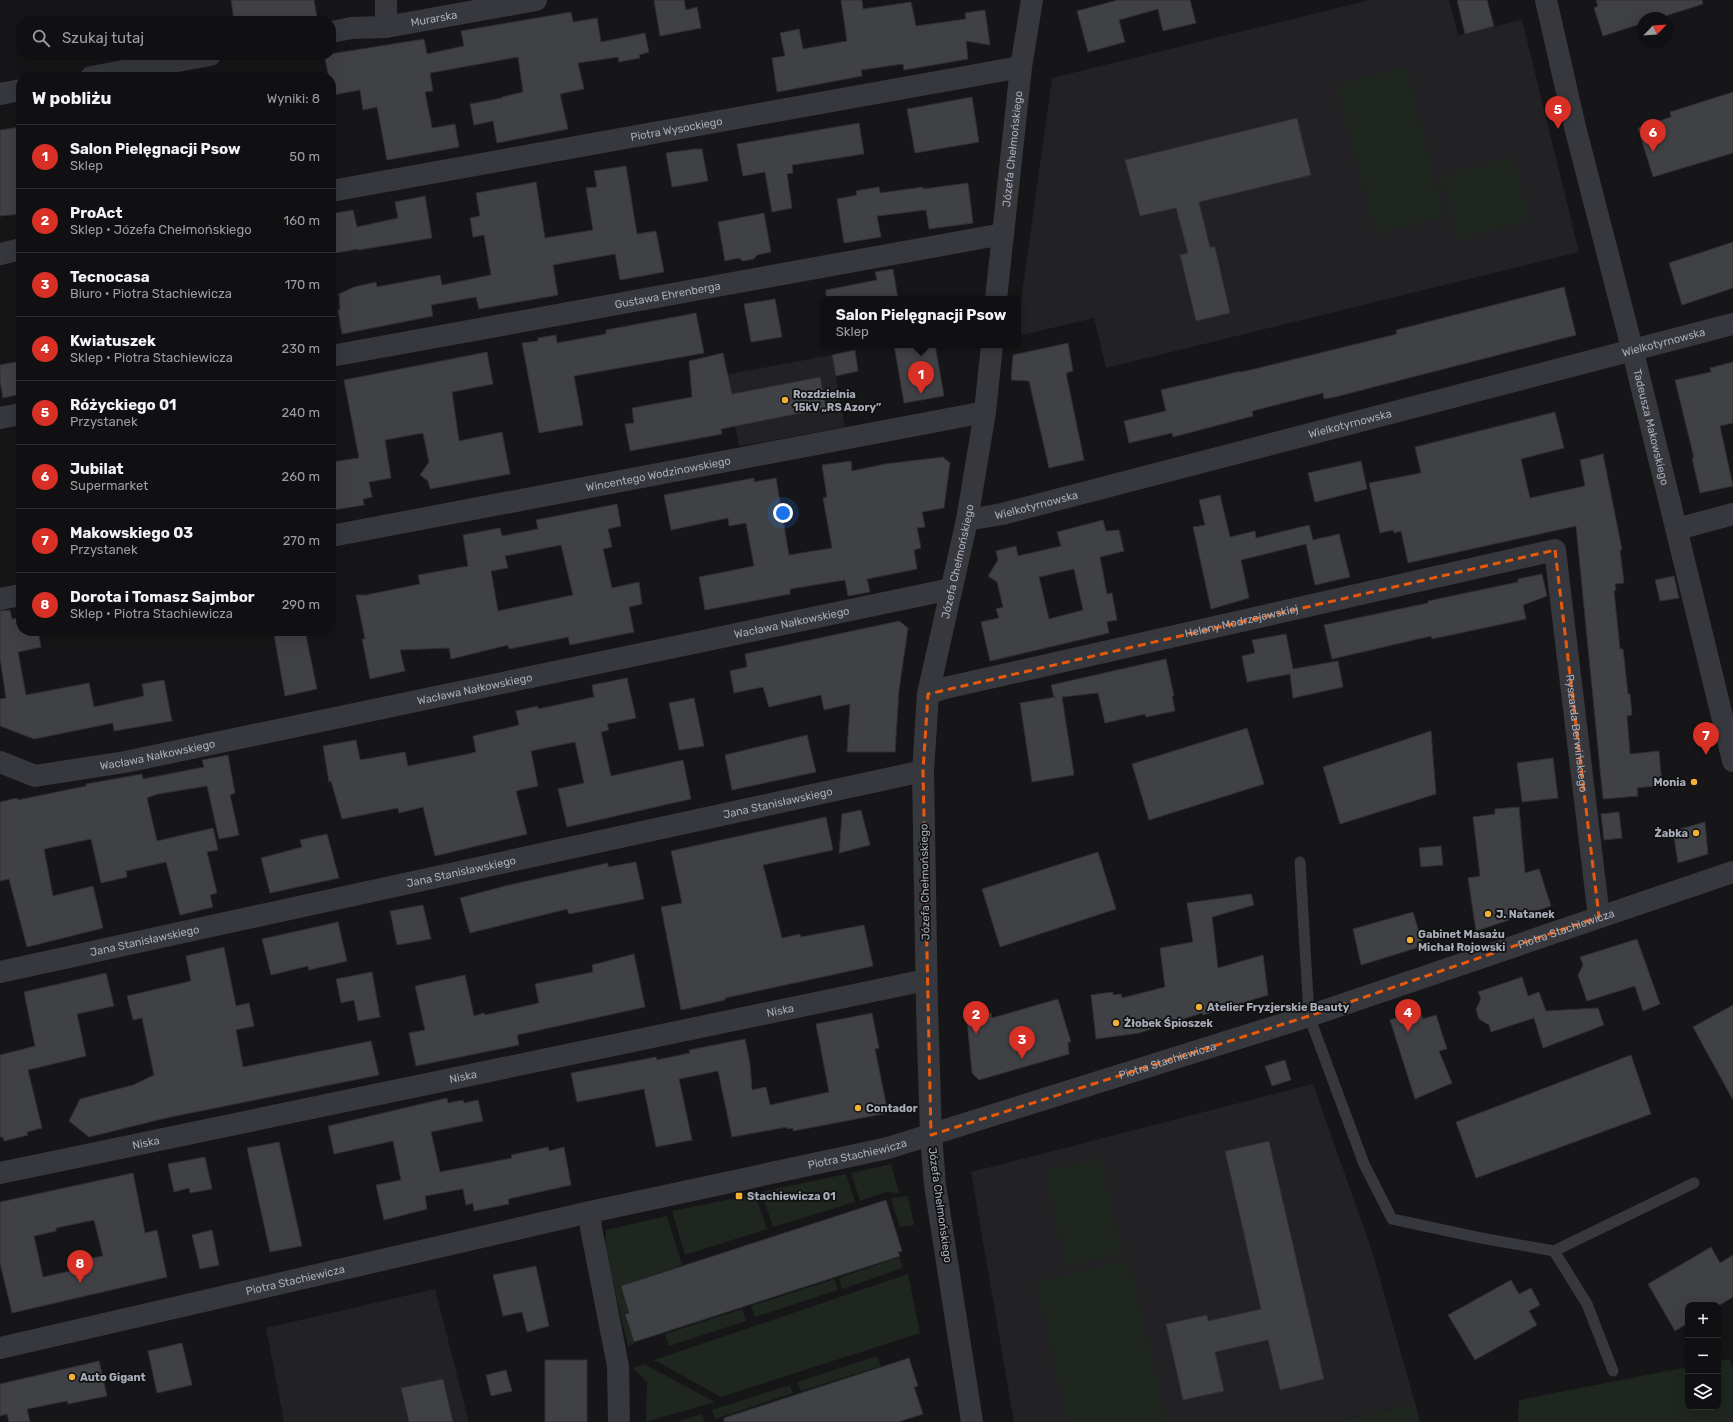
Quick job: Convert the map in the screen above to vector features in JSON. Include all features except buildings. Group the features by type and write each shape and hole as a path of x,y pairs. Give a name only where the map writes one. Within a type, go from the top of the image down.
{"street":[{"path":"386,0 386,26"},
{"name":"Murarska","path":"336,31 352,28 386,26 536,0"},
{"name":"Józefa Chełmońskiego","path":"996,296 1014,144 1021,67 1032,0"},
{"name":"Tadeusza Makowskiego","path":"1546,0 1575,127 1633,352 1733,761"},
{"path":"118,72 183,60"},
{"name":"Piotra Wysockiego","path":"336,190 1021,67"},
{"path":"0,94 16,91"},
{"name":"Gustawa Ehrenberga","path":"336,355 1003,234"},
{"path":"0,254 16,251"},
{"name":"Wielkotyrnowska","path":"967,520 1002,514 1633,352 1733,324"},
{"name":"Józefa Chełmońskiego","path":"972,1422 936,1185 931,1136 926,980 923,771 928,694 967,520 985,412 992,348"},
{"name":"Wincentego Wodzinowskiego","path":"336,535 985,412"},
{"path":"0,418 16,415"},
{"path":"1677,529 1733,514"},
{"name":"Ryszarda Berwińskiego","path":"1554,550 1566,692 1599,917"},
{"name":"Heleny Modrzejewskiej","path":"928,694 945,688 1554,550"},
{"name":"Wacława Nałkowskiego","path":"0,762 35,776 125,762 951,589"},
{"path":"0,599 16,596"},
{"name":"Jana Stanisławskiego","path":"0,972 923,771"},
{"name":"Piotra Stachiewicza","path":"0,1348 590,1212 888,1148 931,1136 1308,1016 1733,872"},
{"name":"Niska","path":"0,1173 926,980"},
{"path":"590,1212 591,1228 618,1366 619,1422"}],"lane":[{"path":"1300,862 1308,1016 1364,1164 1392,1219 1481,1238 1554,1251 1694,1184"},
{"path":"1554,1251 1587,1304 1613,1371"}],"highlighted area":[{"path":"1555,550 1599,917 1309,1016 931,1135 923,771 928,694"}],"shaded area":[{"path":"1370,0 1449,0 1458,35 1522,20 1579,252 1106,368 1094,318 1021,335 1021,301 1052,78"},
{"path":"1406,67 1444,216 1375,234 1337,85"},
{"path":"1513,157 1530,220 1458,240 1440,176"},
{"path":"832,355 845,427 739,446 724,375"},
{"path":"1313,1084 1372,1251 1415,1403 1334,1422 1014,1422 971,1172"},
{"path":"1101,1158 1122,1253 1066,1266 1045,1170"},
{"path":"891,1164 899,1193 886,1192 860,1201 851,1173"},
{"path":"846,1174 855,1202 773,1227 761,1192"},
{"path":"755,1194 767,1229 685,1255 672,1211"},
{"path":"908,1196 914,1225 900,1227 891,1198"},
{"path":"667,1216 682,1265 620,1286 628,1312 624,1313 634,1344 628,1346 605,1250 606,1230"},
{"path":"899,1257 903,1268 842,1289 839,1278"},
{"path":"1129,1260 1167,1422 1068,1422 1036,1282"},
{"path":"908,1274 920,1333 721,1397 654,1360"},
{"path":"835,1279 838,1290 755,1317 751,1306"},
{"path":"435,1289 469,1422 284,1422 266,1328"},
{"path":"742,1309 746,1321 669,1346 665,1334"},
{"path":"877,1356 881,1366 801,1391 797,1382"},
{"path":"1730,1359 1733,1368 1733,1422 1518,1422 1519,1400 1685,1368 1685,1410 1721,1410 1721,1360"},
{"path":"644,1364 715,1402 646,1422 647,1382 633,1368"},
{"path":"790,1385 793,1393 715,1419 712,1410"},
{"path":"1415,1403 1420,1422 1334,1422"},
{"path":"702,1414 705,1422 676,1422"}],"place":[{"name":"Różyckiego 01","path":"1558,129"},
{"name":"Jubilat","path":"1653,152"},
{"name":"Salon Pielęgnacji Psow","path":"921,394"},
{"name":"Rozdzielnia 15kV „RS Azory”","path":"785,400"},
{"name":"Makowskiego 03","path":"1706,755"},
{"name":"Monia","path":"1694,782"},
{"name":"Żabka","path":"1696,833"},
{"name":"J. Natanek","path":"1488,914"},
{"name":"Gabinet Masażu Michał Rojowski","path":"1410,940"},
{"name":"Atelier Fryzjerskie Beauty","path":"1199,1007"},
{"name":"Żłobek Śpioszek","path":"1116,1023"},
{"name":"Kwiatuszek","path":"1408,1032"},
{"name":"ProAct","path":"976,1034"},
{"name":"Tecnocasa","path":"1022,1059"},
{"name":"Contador","path":"858,1108"},
{"name":"Stachiewicza 01","path":"739,1196"},
{"name":"Dorota i Tomasz Sajmbor","path":"80,1283"},
{"name":"Auto Gigant","path":"72,1377"}]}
